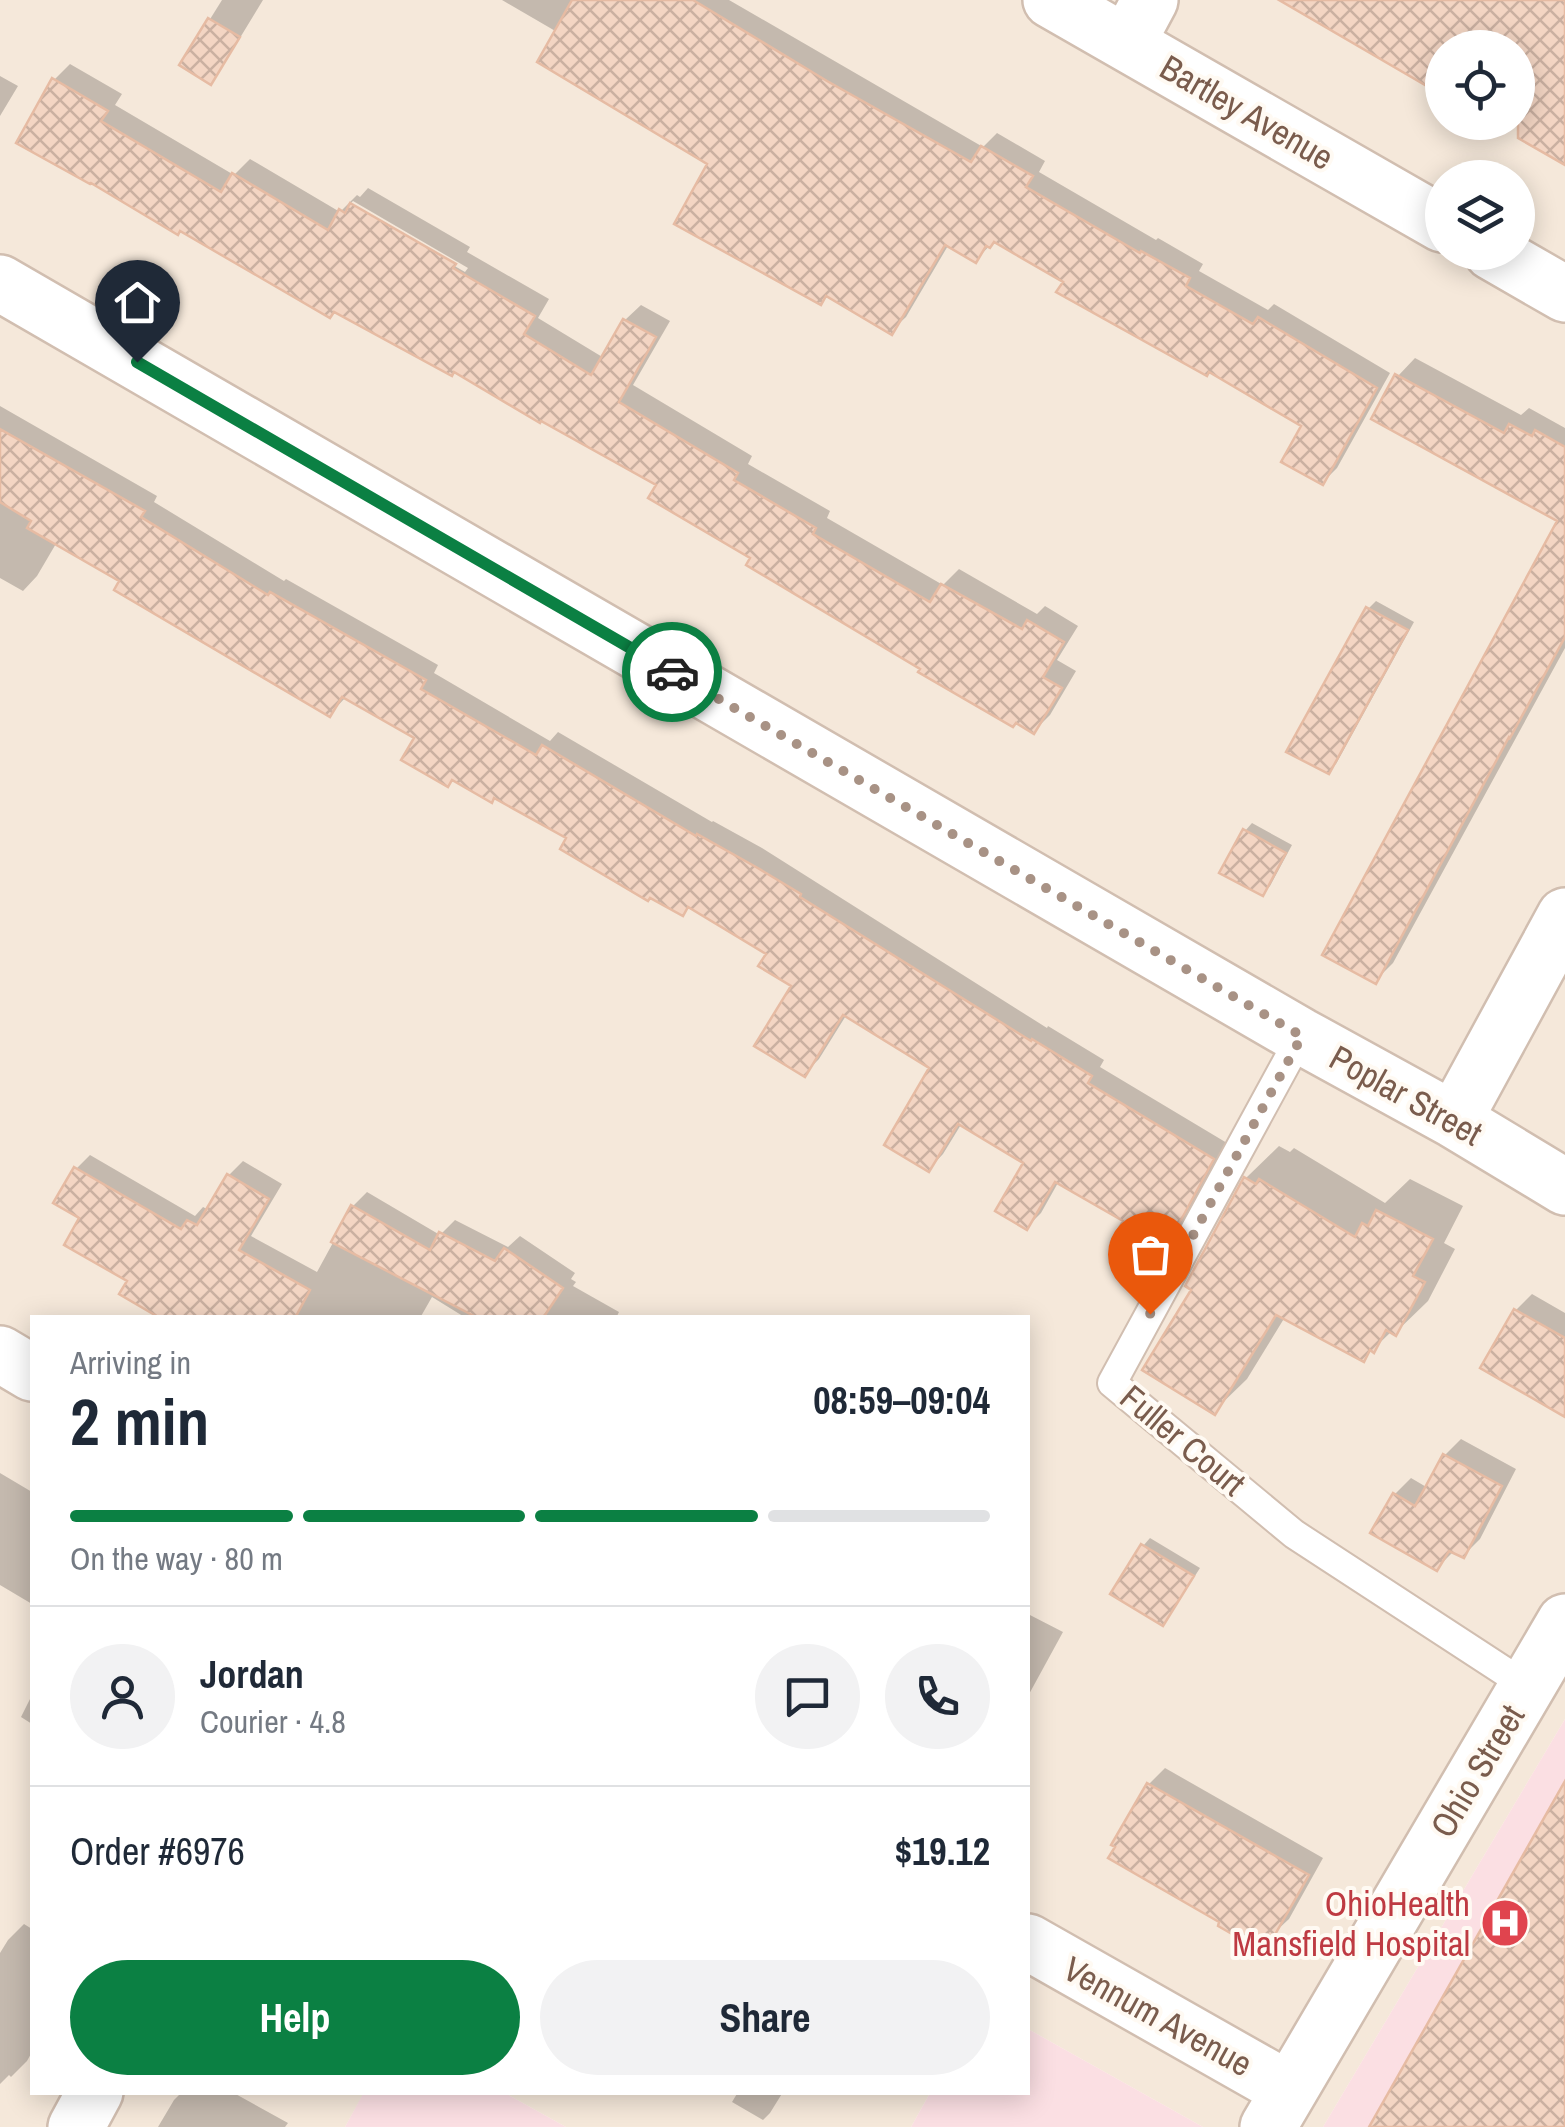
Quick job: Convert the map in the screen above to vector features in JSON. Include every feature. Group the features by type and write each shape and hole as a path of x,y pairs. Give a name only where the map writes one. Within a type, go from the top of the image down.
{"street":[{"name":"Bartley Avenue","path":"1051,0 1138,22 1425,213"},
{"path":"1523,270 1565,294"},
{"name":"Poplar Street","path":"0,283 1565,1187"},
{"path":"1454,1120 1565,916"},
{"path":"0,1354 30,1372"},
{"name":"Ohio Street","path":"1278,2108 1565,1622"},
{"name":"Vennum Avenue","path":"1030,1943 1278,2108"},
{"path":"76,2127 93,2095"}],"lane":[{"name":"Fuller Court","path":"1302,1036 1112,1383 1294,1534 1527,1686"}],"shaded area":[{"path":"0,0 1565,0 1565,1719 1323,2127 1203,2127 1030,2030 1030,1315 30,1315 30,2095 363,2095 345,2127 0,2127"},
{"name":"OhioHealth Mansfield Hospital","path":"1565,1719 1565,2127 1323,2127"},
{"path":"1030,2030 1203,2127 911,2127 929,2095 1030,2095"},
{"path":"362,2095 509,2095 566,2127 345,2127"},
{"path":"509,2095 929,2095 911,2127 566,2127"}],"building":[{"path":"572,0 693,0 971,162 981,146 1033,176 1026,187 1190,278 1186,286 1253,324 1258,317 1377,388 1323,485 1281,462 1301,426 1209,372 1207,376 1056,292 1063,282 994,242 990,248 986,246 976,263 945,245 892,335 826,296 821,305 674,224 707,164 537,62"},
{"path":"1279,0 1565,0 1565,165 1521,140 1535,140 1535,30 1425,30 1425,85"},
{"path":"208,18 240,37 211,85 179,65"},
{"path":"52,78 108,111 101,121 221,192 232,173 328,230 339,209 345,213 350,203 456,264 453,268 535,316 524,334 591,375 623,319 656,337 619,402 738,473 734,480 816,528 813,534 930,602 941,584 1022,629 1027,620 1064,642 1043,677 1062,688 1034,734 1016,723 1013,727 918,672 920,669 746,565 750,558 648,498 656,485 454,372 452,376 334,312 330,318 16,143"},
{"path":"1395,374 1504,433 1509,424 1532,436 1535,430 1565,447 1565,637 1376,984 1322,955 1557,521 1371,419"},
{"path":"0,429 145,511 141,517 268,595 270,592 426,680 421,689 536,755 542,745 801,894 800,897 1092,1076 1088,1083 1214,1159 1155,1268 1111,1242 1123,1221 1055,1182 1027,1230 995,1211 1023,1163 958,1124 929,1172 884,1145 929,1068 843,1015 805,1077 754,1046 791,986 758,966 766,954 688,907 683,916 650,898 648,901 560,849 566,838 494,798 492,803 452,780 448,787 401,760 414,738 342,697 330,717 114,590 119,581 27,528 31,521 0,502"},
{"path":"1366,607 1408,630 1329,774 1286,752"},
{"path":"1243,829 1286,853 1263,896 1219,873"},
{"path":"74,1167 181,1229 187,1220 197,1225 227,1174 269,1199 239,1250 310,1290 297,1315 155,1315 119,1294 127,1281 64,1245 79,1218 53,1203"},
{"path":"1244,1177 1256,1184 1259,1179 1355,1237 1362,1223 1368,1226 1376,1210 1433,1239 1413,1276 1425,1282 1396,1336 1386,1330 1374,1353 1370,1350 1364,1362 1276,1315 1215,1415 1142,1370 1191,1290 1185,1286"},
{"path":"351,1205 430,1250 439,1232 495,1261 504,1248 563,1288 545,1315 472,1315 331,1242"},
{"path":"1514,1309 1565,1338 1565,1417 1480,1368"},
{"path":"1443,1454 1502,1486 1464,1558 1449,1551 1437,1571 1370,1533 1393,1493 1415,1506"},
{"path":"1141,1544 1194,1576 1163,1626 1110,1594"},
{"name":"OhioHealth Mansfield Hospital","path":"1565,1781 1565,2127 1369,2127"},
{"path":"1147,1783 1309,1875 1273,1938 1268,1935 1260,1950 1108,1858 1115,1847 1111,1845"}],"way so far":[{"path":"672,672 1302,1036 1150,1314"}],"place":[{"name":"OhioHealth Mansfield Hospital","path":"1505,1923"}],"route":[{"path":"137,362 672,672"}]}
